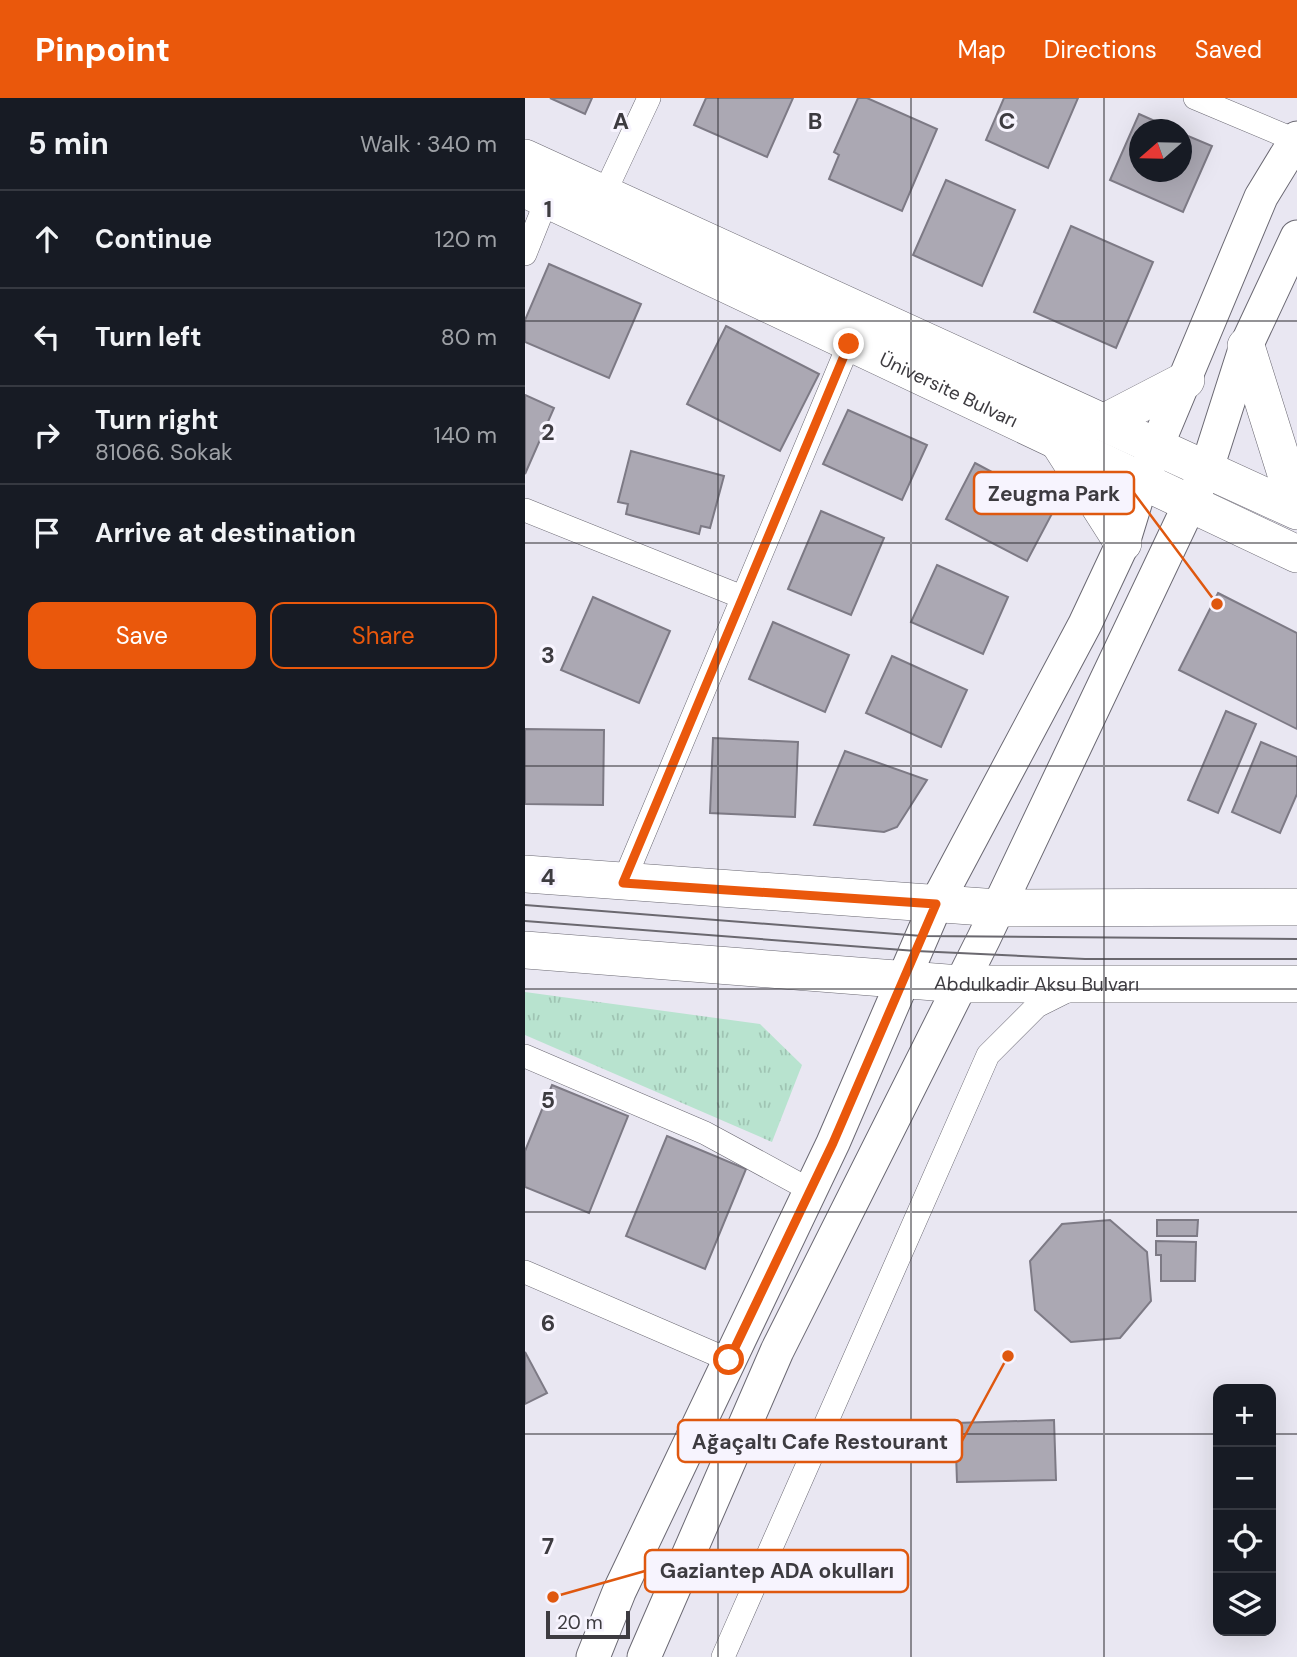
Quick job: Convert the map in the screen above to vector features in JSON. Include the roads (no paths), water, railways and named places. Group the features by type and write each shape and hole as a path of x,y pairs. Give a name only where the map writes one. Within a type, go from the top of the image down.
{"main road":[{"path":"593,1657 619,1592 810,1191 936,904 1085,624 1123,543 1142,481 1261,197 1296,139"},
{"name":"Üniversite Bulvarı","path":"525,158 1297,510"},
{"name":"Üniversite Bulvarı","path":"536,194 1297,554"},
{"path":"644,1657 777,1351 998,908 1207,468 1246,346 1297,237"},
{"path":"1246,346 1297,510"},
{"path":"1105,422 1186,380"},
{"path":"1060,444 1123,543"},
{"path":"525,874 998,908 1297,907"},
{"name":"Abdulkadir Aksu Bulvarı","path":"525,950 960,984 1297,984"}],"street":[{"path":"604,194 649,98"},
{"path":"1195,98 1296,139"},
{"path":"525,254 536,194"},
{"path":"623,883 849,344"},
{"path":"525,510 742,597"},
{"path":"723,1657 988,1055 1037,1006 1079,985"},
{"path":"525,1056 705,1133 810,1191"},
{"path":"525,1272 729,1360"}],"tram line":[{"path":"525,905 922,936 1297,939"},
{"path":"525,921 916,951 1085,959 1297,959"}],"place":[{"name":"Zeugma Park","path":"1217,604"},
{"name":"Ağaçaltı Cafe Restourant","path":"1008,1356"},
{"name":"Gaziantep ADA okulları","path":"553,1597"}]}
